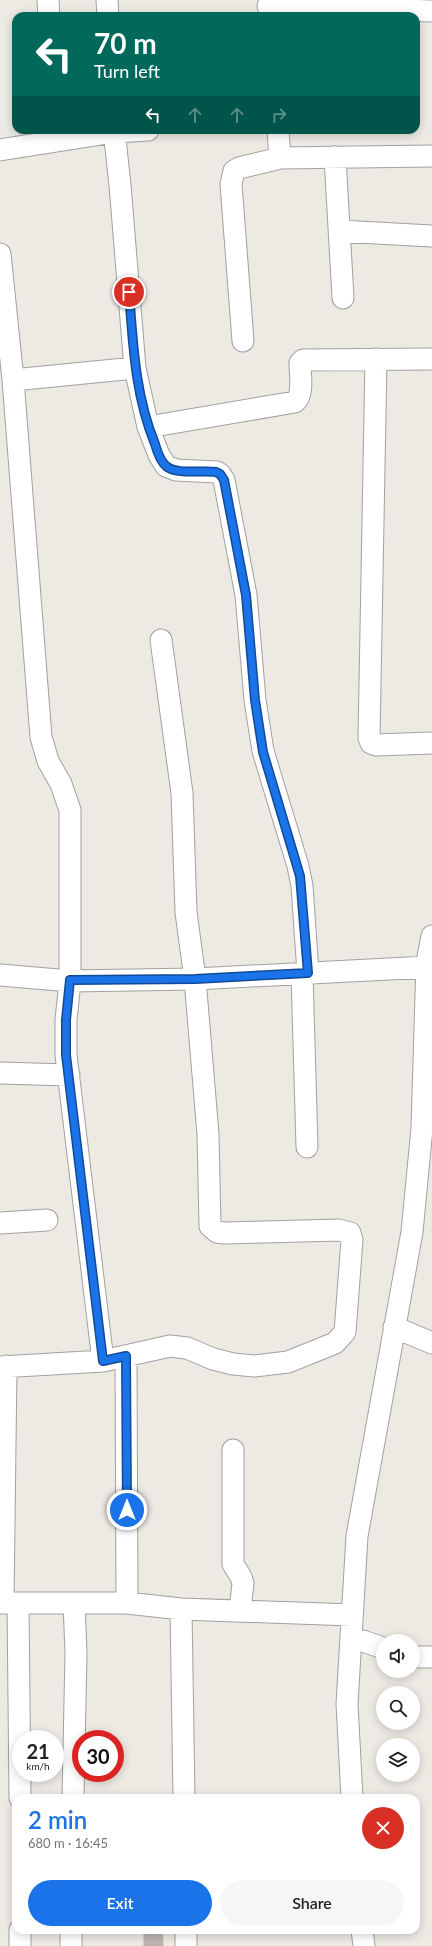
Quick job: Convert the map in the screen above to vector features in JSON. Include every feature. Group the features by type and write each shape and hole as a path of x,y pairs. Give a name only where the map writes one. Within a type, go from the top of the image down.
{"street":[{"path":"48,0 49,12"},
{"path":"107,0 108,12"},
{"path":"268,7 339,12 432,11"},
{"path":"0,150 54,135 69,134"},
{"path":"114,134 135,368 148,427 159,455 166,466 176,470 216,472 220,474 224,480 246,595 255,700 263,752 299,872 305,973 307,1147"},
{"path":"278,134 280,158"},
{"path":"243,341 231,177 234,171 239,168 280,158 432,156"},
{"path":"335,157 343,298"},
{"path":"340,231 432,236"},
{"path":"0,254 13,380 8,432 41,737 48,761 62,784 70,810 70,980 66,1020 66,1055 103,1361"},
{"path":"376,359 369,738 371,743 376,745 432,742"},
{"path":"148,427 295,402 299,399 300,394 300,363 303,360 432,359"},
{"path":"13,380 135,368"},
{"path":"20,1794 7,1603 3,1366 103,1361 170,1346 187,1348 213,1359 233,1364 254,1366 288,1362 335,1343 345,1332 352,1240 350,1233 339,1230 224,1233 217,1232 210,1226 208,1134 195,979 186,912 182,794 161,640"},
{"path":"0,975 70,980 195,979 305,973 430,953 422,1128 412,1232 357,1536 347,1704 352,1794"},
{"path":"0,1073 69,1075"},
{"path":"0,1223 46,1220"},
{"path":"394,1327 432,1344"},
{"path":"126,1356 127,1603"},
{"path":"233,1450 232,1564 241,1577 243,1583 240,1611"},
{"path":"7,1603 127,1603 181,1608 352,1615"},
{"path":"73,1794 76,1653 74,1603"},
{"path":"181,1608 184,1794"},
{"path":"351,1641 363,1641 376,1646"},
{"path":"420,1657 432,1657"},
{"path":"20,1934 20,1946"},
{"path":"71,1934 71,1946"},
{"path":"186,1934 186,1946"},
{"path":"362,1934 364,1946"}],"building":[{"path":"144,1934 162,1934 163,1946 144,1946"}],"route":[{"path":"127,1510 126,1356 103,1361 88,1224 66,1055 66,1020 70,980 195,979 308,973 302,886 293,847 263,752 249,648 246,595 224,480 220,474 216,472 176,470 166,466 159,455 148,427 137,382 129,292"}]}
